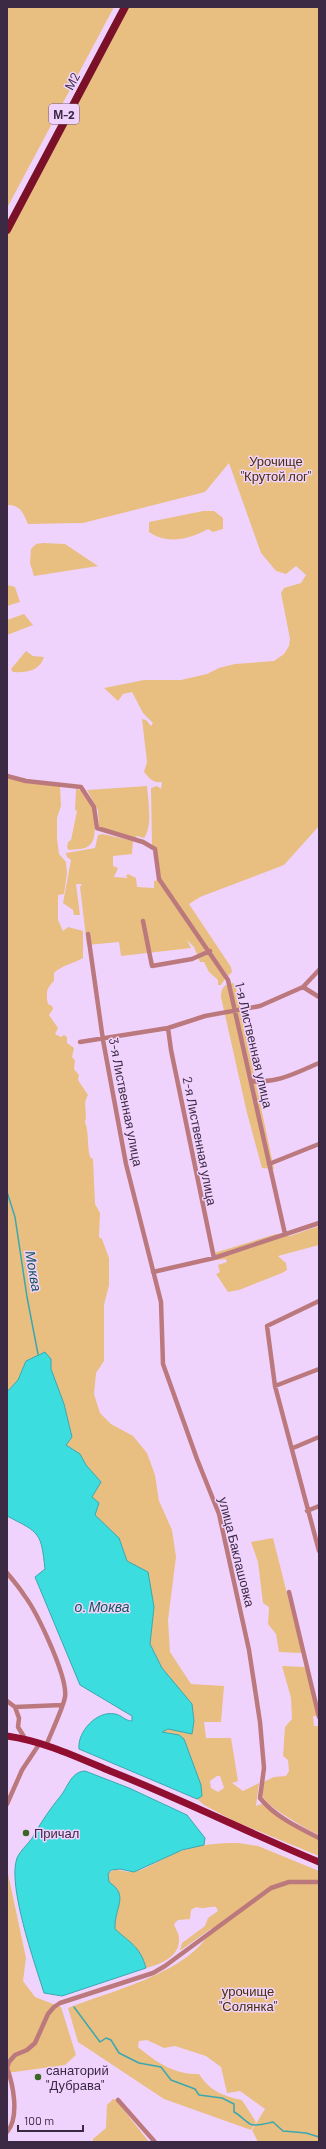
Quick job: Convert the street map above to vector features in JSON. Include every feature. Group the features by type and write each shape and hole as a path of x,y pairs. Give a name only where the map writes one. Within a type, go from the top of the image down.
{"highway":[{"name":"М-2","path":"7,221 120,7"},
{"name":"М2","path":"7,230 125,7"}],"main road":[{"path":"7,1736 43,1744 58,1750 137,1782 319,1862"}],"street":[{"name":"1-я Лиственная улица","path":"7,776 26,781 81,787 94,807 97,828 143,842 155,849 159,879 210,951 228,980 236,1009 285,1234"},
{"path":"142,921 152,966 192,960 210,951"},
{"name":"3-я Лиственная улица","path":"88,934 103,1040 126,1164 160,1295"},
{"path":"80,1042 103,1040 168,1028 205,1016 236,1009 260,1006 303,988 319,970"},
{"path":"303,988 319,997"},
{"name":"2-я Лиственная улица","path":"168,1028 171,1050 214,1258"},
{"path":"251,1081 264,1083 278,1081 319,1063"},
{"path":"269,1164 319,1144"},
{"path":"153,1272 214,1258 319,1223"},
{"name":"улица Баклашовка","path":"160,1295 163,1364 197,1459 219,1514 249,1650 260,1722 264,1768 260,1798 266,1806 303,1830 319,1838"},
{"path":"319,1301 268,1326 275,1386 293,1448 319,1551"},
{"path":"275,1386 319,1369"},
{"path":"293,1448 319,1437"},
{"path":"308,1511 319,1506"},
{"path":"7,1573 25,1596 42,1627 64,1684 62,1705 43,1744 22,1770 7,1804"},
{"path":"290,1592 319,1717"},
{"path":"7,1701 15,1707 19,1718 18,1727 26,1740"},
{"path":"15,1707 62,1705"},
{"path":"7,2132 12,2122 13,2108 12,2085 7,2068 9,2062 15,2055 27,2050 36,2043 48,2014 60,2003 117,1986 159,1970 271,1888 289,1882 319,1882"},
{"path":"118,2100 156,2142"}],"green space":[{"path":"7,7 114,7 7,208"},
{"name":"Урочище \"Крутой лог\"","path":"127,7 319,7 319,826 284,865 200,897 189,904 231,967 232,972 228,976 161,880 156,849 152,845 151,788 157,786 161,789 162,782 152,780 144,772 147,762 142,719 146,720 151,726 153,723 143,713 132,692 123,694 118,701 104,688 144,680 181,680 207,674 219,668 235,664 274,661 284,654 289,646 290,639 281,593 284,588 301,583 306,575 296,566 286,574 276,571 261,553 229,463 205,492 83,523 28,524 21,510 15,506 7,505 7,234"},
{"path":"203,511 214,511 223,518 223,529 213,532 208,529 193,536 178,539 164,538 149,532 149,522"},
{"path":"36,544 65,544 98,566 34,576 30,563 31,549"},
{"path":"7,585 15,587 20,602 7,606"},
{"path":"24,614 33,625 7,635 7,620"},
{"path":"26,651 33,656 44,657 42,662 32,670 13,672 11,669"},
{"path":"7,778 26,783 60,786 61,806 57,818 57,838 59,854 66,862 67,873 64,894 58,895 58,920 63,931 68,927 83,931 83,958 60,968 54,973 54,981 47,991 47,997 48,1004 52,1006 53,1009 49,1015 58,1028 55,1034 61,1037 64,1035 67,1037 67,1043 74,1048 72,1057 75,1060 74,1069 79,1075 78,1080 88,1095 85,1102 85,1122 90,1157 93,1159 95,1204 100,1213 99,1237 102,1239 109,1258 109,1285 104,1305 104,1361 96,1373 94,1394 100,1413 111,1424 133,1436 147,1453 155,1475 159,1501 172,1530 176,1557 168,1620 170,1652 191,1684 224,1686 221,1722 204,1722 206,1738 231,1738 238,1781 232,1783 243,1791 259,1783 256,1806 261,1804 319,1840 319,1856 234,1821 204,1805 197,1799 202,1796 201,1787 190,1763 170,1733 162,1732 168,1729 192,1733 194,1721 192,1704 162,1668 150,1644 154,1607 127,1561 119,1538 95,1515 92,1497 101,1482 86,1465 80,1454 66,1445 72,1437 64,1404 51,1369 51,1359 26,1361 18,1380 7,1392","holes":["217,1776 220,1776 224,1788 218,1792 211,1788 210,1781"]},
{"path":"147,786 149,820 147,833 144,838 137,836 134,838 99,827 98,810 87,790"},
{"path":"76,789 81,790 92,806 95,833 92,842 88,847 69,850 67,848 68,842 71,840 77,811 75,810"},
{"path":"103,834 133,841 132,854 113,856 113,866 118,868 114,877 128,878 126,876 128,874 136,878 137,887 154,888 154,881 158,880 226,977 221,985 218,985 218,980 209,972 204,962 200,962 194,947 187,940 191,948 121,956 119,942 87,945 80,887 82,884 76,884 80,915 74,915 73,910 63,903 71,860 67,857 66,853 95,848 98,835"},
{"path":"233,983 236,988 274,1169 262,1168 247,1113 221,997 224,987 227,984"},
{"path":"319,1226 319,1245 278,1256 286,1263 287,1270 282,1273 239,1290 228,1292 216,1274 220,1272 218,1265 227,1262 226,1259 215,1260 214,1253 276,1234 290,1236"},
{"path":"273,1538 302,1653 279,1652 276,1634 268,1624 269,1607 263,1603 258,1562 251,1542"},
{"path":"282,1666 305,1667 317,1716 313,1716 314,1726 319,1726 319,1835 279,1812 266,1801 262,1795 263,1782 274,1777 286,1776 289,1771 288,1760 283,1756 285,1727 292,1719 291,1698"},
{"name":"урочище \"Солянка\"","path":"239,1843 258,1846 319,1871 319,2142 258,2142 252,2130 265,2109 240,2091 227,2093 221,2067 206,2056 175,2046 164,2048 147,2040 139,2041 138,2047 152,2058 174,2070 190,2074 199,2074 212,2089 229,2097 242,2100 256,2122 251,2130 164,2099 78,2042 68,2008 149,1978 187,1957 202,1943 212,1928 180,1950 182,1943 205,1926 208,1918 218,1911 216,1907 196,1907 191,1910 190,1919 178,1920 174,1924 179,1938 178,1945 173,1955 163,1962 146,1968 141,1955 115,1929 119,1897 115,1887 109,1882 108,1874 111,1871 117,1870 133,1872 175,1853 202,1845"},
{"path":"7,1869 26,1958 23,1981 35,1997 61,2007 76,2055 65,2065 7,2073"},
{"path":"113,2099 116,2100 149,2142 93,2142 93,2139 106,2128 107,2105"}],"water":[{"name":"о. Моква","path":"45,1352 51,1359 51,1369 64,1404 72,1437 66,1445 80,1454 86,1465 101,1482 92,1497 99,1503 95,1515 119,1538 127,1561 148,1572 154,1607 150,1644 162,1668 192,1704 194,1721 192,1734 168,1729 162,1732 179,1735 184,1739 201,1785 202,1796 197,1799 79,1749 81,1736 85,1729 95,1719 102,1715 115,1714 132,1721 132,1716 80,1685 35,1577 45,1569 40,1540 32,1530 7,1516 7,1392 18,1380 26,1361"},
{"path":"85,1771 129,1788 187,1815 205,1838 204,1845 182,1850 134,1872 120,1869 111,1870 108,1874 109,1882 119,1892 120,1897 115,1921 115,1929 138,1950 146,1968 62,1996 44,1993 23,1925 16,1886 15,1870 17,1858 52,1806 73,1777 80,1772"}],"waterway":[{"name":"Моква","path":"7,1192 15,1217 27,1297 38,1354"},
{"path":"74,2007 100,2042 106,2038 111,2040 119,2053 139,2063 161,2067 171,2080 195,2089 199,2095 222,2098 234,2104 234,2112 250,2124 259,2125 273,2122 283,2131 306,2133 319,2137"}],"place":[{"name":"Причал","path":"26,1833"},
{"name":"санаторий \"Дубрава\"","path":"38,2077"}]}
